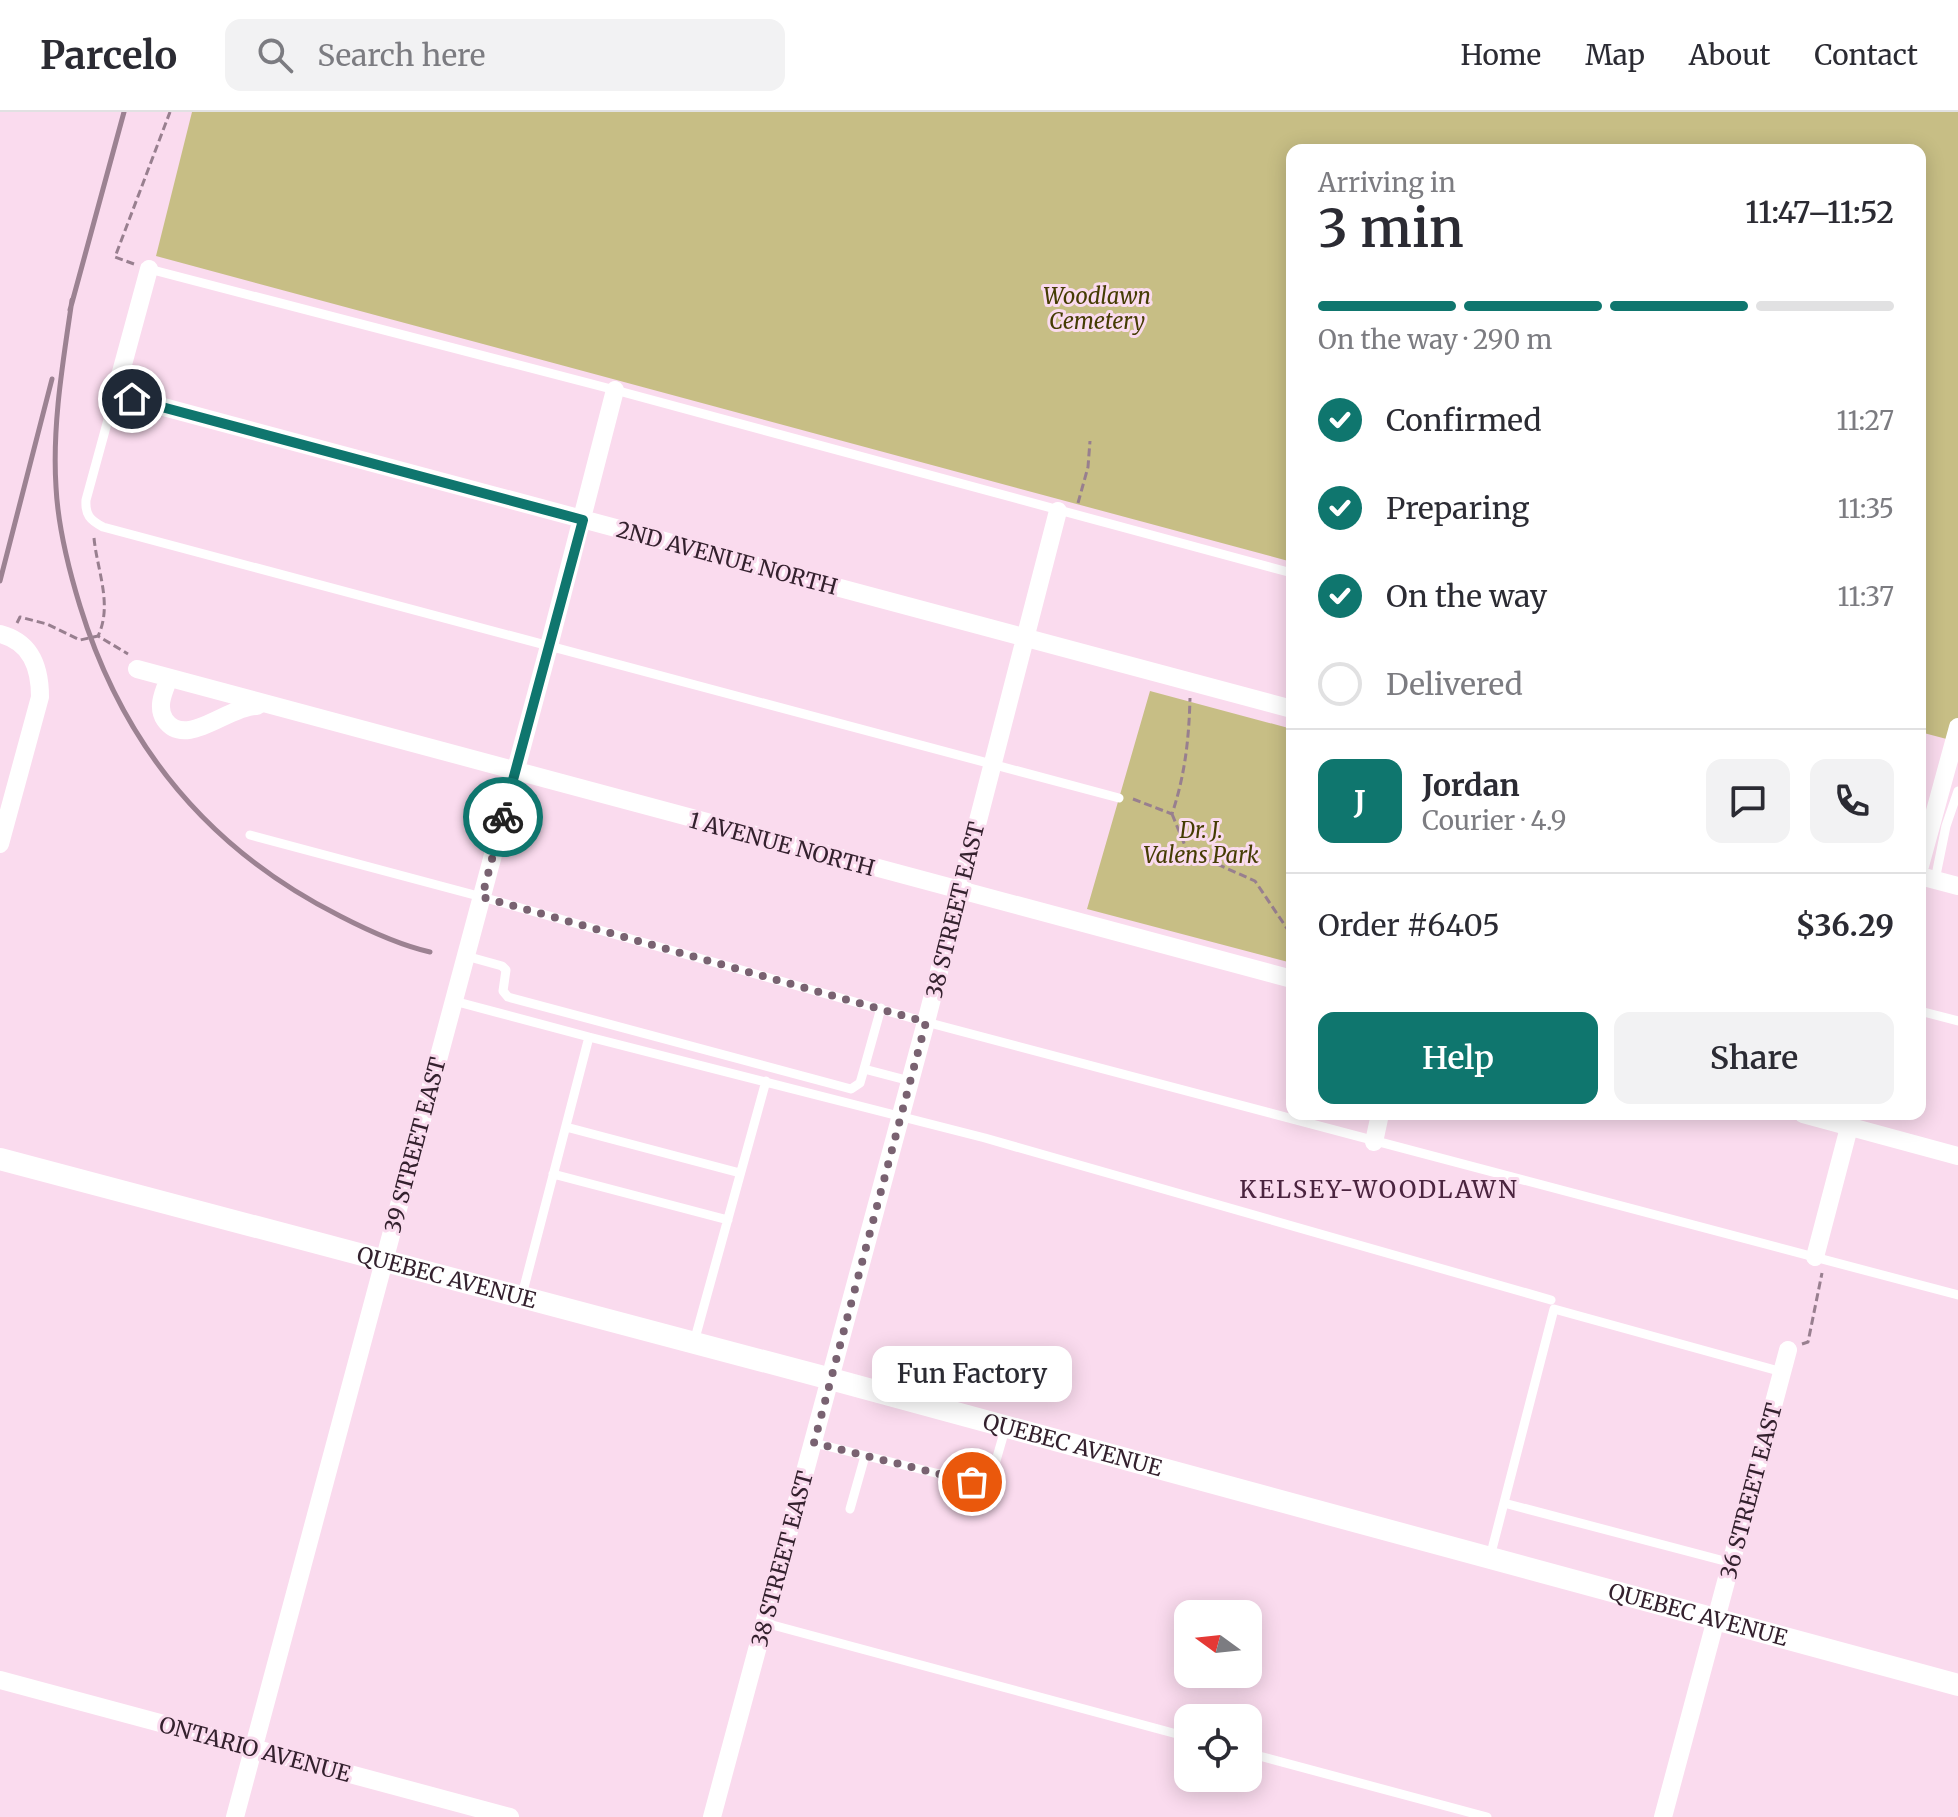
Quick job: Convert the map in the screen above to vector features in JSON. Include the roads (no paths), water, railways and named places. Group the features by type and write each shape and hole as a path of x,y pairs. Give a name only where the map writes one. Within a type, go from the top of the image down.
{"street":[{"path":"115,394 149,269"},
{"name":"39 STREET EAST","path":"235,1817 583,520 615,390"},
{"name":"2ND AVENUE NORTH","path":"115,394 1286,707"},
{"name":"38 STREET EAST","path":"712,1817 926,1022 1025,637 1067,514"},
{"path":"0,844 40,697 40,679 35,661 26,647 5,635"},
{"name":"1 AVENUE NORTH","path":"137,669 1286,977"},
{"name":"1 AVENUE NORTH","path":"169,678 163,692 161,712 166,722 174,728 196,730 239,708 271,707"},
{"path":"1926,844 1958,727"},
{"path":"1928,878 1958,886"},
{"path":"1374,1142 1379,1120"},
{"path":"1815,1257 1851,1120 1958,1156"},
{"name":"QUEBEC AVENUE","path":"0,1159 694,1342 1958,1685"},
{"name":"36 STREET EAST","path":"1663,1817 1788,1350"},
{"name":"ONTARIO AVENUE","path":"0,1680 510,1817"}],"lane":[{"path":"149,269 615,390 1286,571"},
{"path":"115,394 86,500 85,511 96,523 1119,798"},
{"path":"1928,878 1958,791"},
{"path":"250,835 1286,1118"},
{"path":"466,956 502,966 506,970 503,991 508,997 851,1089 860,1083 881,1008"},
{"path":"454,1001 900,1115 1551,1300"},
{"path":"1926,1013 1958,1021"},
{"path":"521,1297 589,1037"},
{"path":"864,1069 910,1081"},
{"path":"694,1342 766,1081"},
{"path":"1292,1120 1958,1295"},
{"path":"566,1127 740,1173"},
{"path":"553,1174 728,1220"},
{"path":"1490,1559 1554,1309 1782,1372"},
{"path":"814,1443 972,1482 995,1464 1006,1426"},
{"path":"850,1509 865,1456"},
{"path":"1504,1503 1732,1563"},
{"path":"765,1623 1174,1733"},
{"path":"1262,1757 1487,1817"}],"railway":[{"path":"70,310 124,112"},
{"path":"72,300 57,417 57,502 64,547 80,606 98,657 120,704 177,789 212,826 250,859 340,916 384,937 430,952"},
{"path":"0,581 52,379"}],"place":[{"name":"Fun Factory","path":"972,1482"}],"district":[{"name":"KELSEY-WOODLAWN","path":"1379,1190"}],"park label":[{"name":"Woodlawn Cemetery","path":"1097,308"},
{"name":"Dr. J. Valens Park","path":"1201,842"}]}
